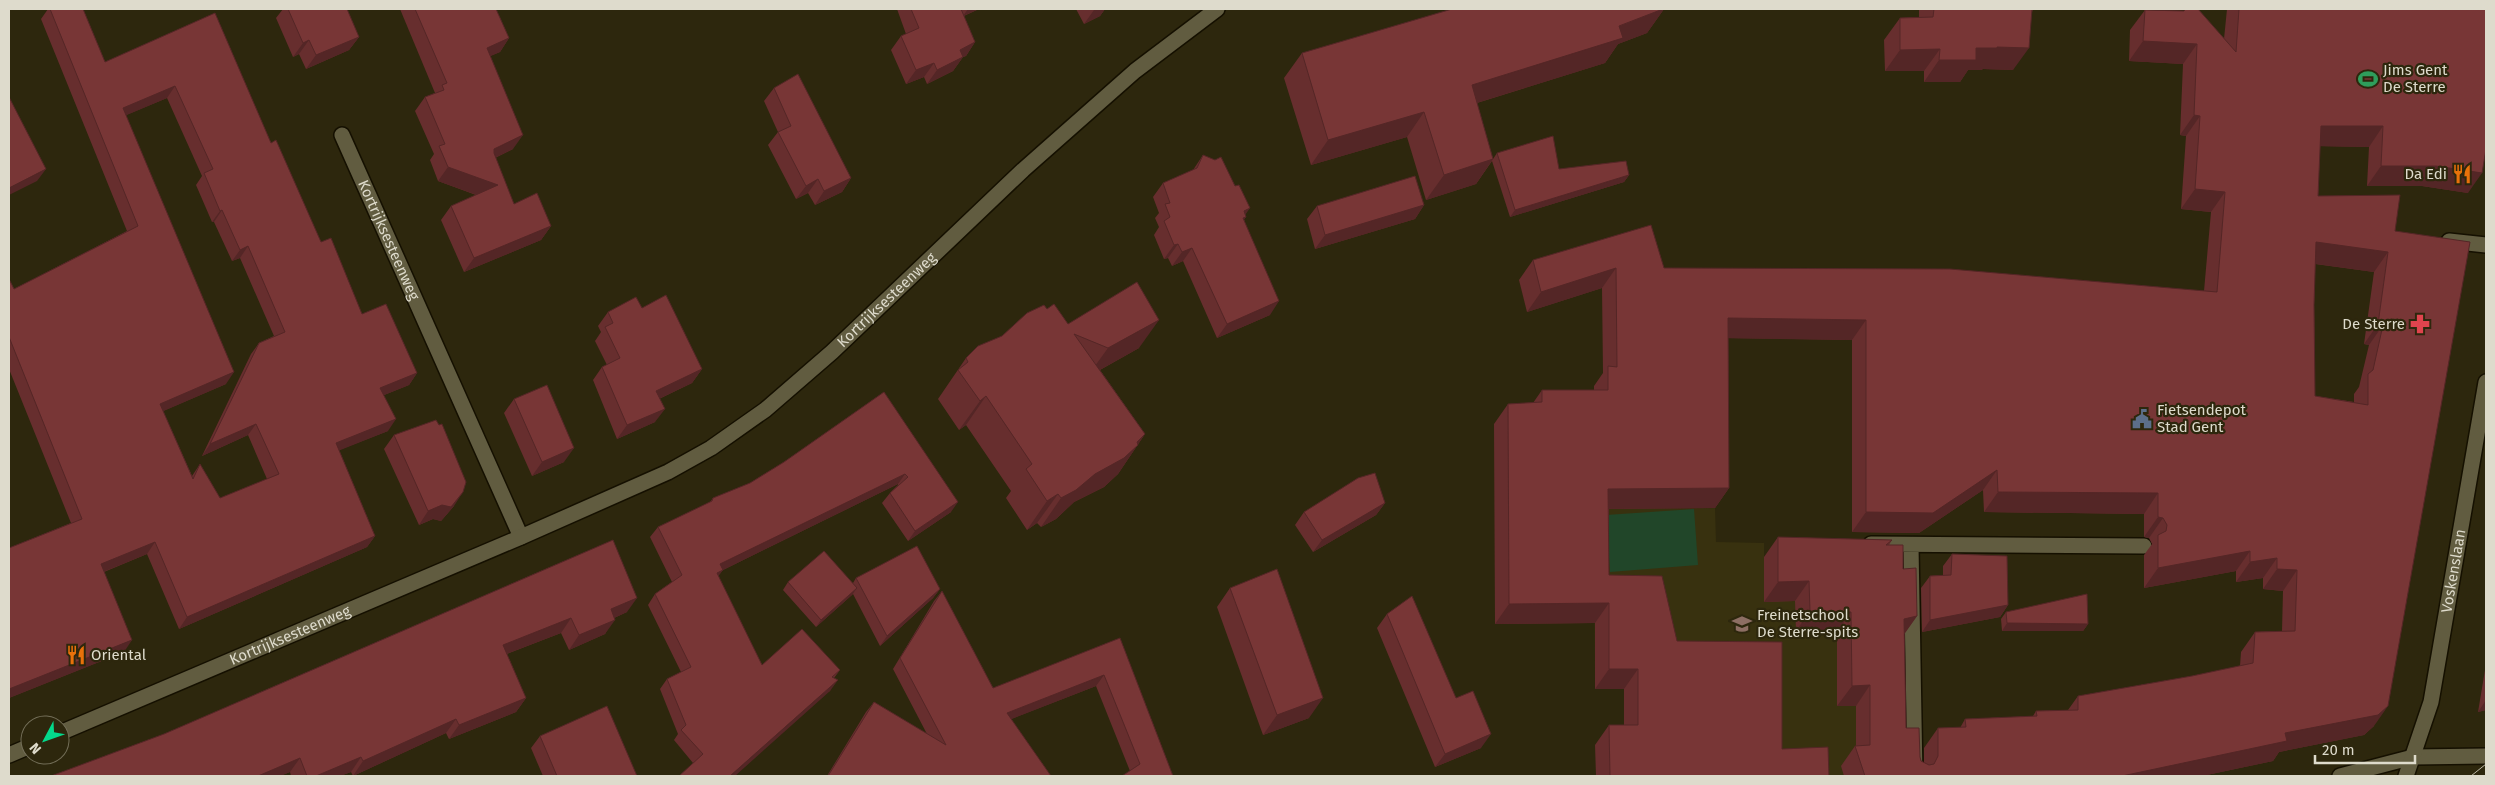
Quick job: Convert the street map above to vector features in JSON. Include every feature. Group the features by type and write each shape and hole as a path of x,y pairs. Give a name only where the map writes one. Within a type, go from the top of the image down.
{"main road":[{"name":"Kortrijksesteenweg","path":"70,729 521,537 668,472 711,448 765,410 839,346 1023,170 1135,71 1218,9"},
{"name":"Kortrijksesteenweg","path":"342,135 521,537"},
{"path":"2430,239 2486,245"},
{"name":"Voskenslaan","path":"2406,776 2430,702 2486,382"},
{"path":"1861,543 1911,546 2144,546"},
{"path":"1911,546 1915,776"},
{"path":"2340,776 2413,757 2486,756"},
{"name":"Voskenslaan","path":"2413,757 2414,776"}],"shaded area":[{"name":"Freinetschool De Sterre-spits","path":"1715,508 1716,542 1764,543 1764,557 1889,599 1892,776 1625,776 1624,689 1595,689 1594,509"}],"green space":[{"path":"1694,509 1698,565 1610,572 1606,515"}],"building":[{"path":"50,9 83,9 105,62 215,13 271,143 276,140 321,242 331,238 362,314 386,304 417,373 380,388 396,419 336,443 375,536 187,617 155,542 101,564 132,640 9,689 9,548 82,519 9,337 9,279 14,289 138,226","holes":["175,86 213,169 204,173 220,211 222,210 240,250 248,246 285,332 259,343 210,444 256,424 279,474 220,498 200,464 193,479 160,404 234,372 123,108"]},
{"path":"288,9 347,9 359,37 316,55 309,40 303,43"},
{"path":"415,9 496,9 509,38 487,48 523,135 494,149 494,153 514,204 537,193 551,226 474,258 451,206 498,185 448,167 439,146 445,144 425,97 444,90 442,85 447,83"},
{"path":"911,9 961,9 975,42 960,50 963,57 937,70 934,63 916,70 901,36 919,28"},
{"path":"1452,9 1663,9 1619,26 1623,38 1472,85 1493,159 1444,175 1424,112 1328,140 1302,53"},
{"path":"1934,9 2032,9 2029,48 1976,48 1976,60 1939,60 1940,49 1900,50 1900,18 1933,17"},
{"path":"2186,9 2198,9 2236,52 2239,9 2486,9 2486,149 2482,173 2436,166 2381,166 2383,126 2321,126 2318,196 2400,195 2395,231 2470,242 2388,706 2378,715 2285,733 2287,741 2122,776 1865,776 1855,746 1870,745 1870,685 1852,686 1851,612 1810,611 1809,581 1778,582 1778,537 1892,540 1886,545 1903,545 1903,569 1916,568 1917,616 1904,619 1906,728 1919,728 1921,761 1929,765 1934,764 1938,756 1938,728 1966,727 1965,719 2037,716 2036,711 2078,710 2078,696 2253,663 2255,632 2295,631 2297,570 2277,569 2277,558 2250,562 2250,551 2158,568 2158,535 2166,531 2167,525 2163,518 2158,517 2158,493 1998,492 1997,470 1933,513 1866,512 1866,320 1728,318 1729,488 1608,489 1609,575 1662,576 1677,641 1782,642 1782,749 1828,747 1829,776 1610,776 1609,725 1638,725 1638,669 1609,669 1609,603 1509,604 1508,404 1542,402 1542,390 1608,390 1608,366 1617,367 1616,268 1541,292 1533,260 1651,225 1664,268 1950,269 2217,292 2225,192 2195,189 2200,116 2194,115 2197,44 2143,41 2145,10 2184,11","holes":["2316,242 2388,252 2378,324 2383,325 2373,370 2368,374 2368,405 2315,396 2314,305"]},
{"path":"798,74 851,178 824,191 818,179 806,186 778,132 791,126 774,88"},
{"path":"9,97 46,169 9,188"},
{"path":"1553,136 1559,169 1626,161 1629,175 1515,210 1497,153"},
{"path":"1203,155 1215,160 1221,157 1235,186 1239,185 1250,208 1244,211 1246,217 1243,218 1279,301 1227,324 1192,248 1182,252 1178,244 1174,245 1164,221 1170,217 1165,204 1170,203 1163,183 1197,168"},
{"path":"1415,176 1424,205 1325,235 1317,206"},
{"path":"1137,282 1159,320 1108,348 1074,334 1145,434 1137,442 1138,445 1124,458 1095,474 1076,490 1061,498 1058,494 1047,501 1026,469 1032,464 986,396 980,401 958,370 968,362 966,358 978,346 1002,336 1027,313 1044,305 1047,309 1054,304 1068,324"},
{"path":"666,295 702,369 656,391 665,409 627,425 602,367 620,358 605,327 613,323 608,312 636,297 642,308"},
{"path":"547,385 574,448 542,462 514,399"},
{"path":"884,392 958,502 915,531 890,493 908,477 905,474 720,564 723,570 717,573 762,665 802,629 840,670 832,677 838,680 730,776 679,776 703,754 681,730 686,725 667,679 691,667 655,594 682,575 658,527 712,501 713,498 750,483 784,462"},
{"path":"436,420 439,425 442,424 466,482 463,492 451,507 442,505 428,511 394,435"},
{"path":"1375,473 1385,503 1322,540 1304,512 1358,478"},
{"path":"613,540 637,598 611,609 615,620 579,635 571,618 503,645 526,698 459,725 456,719 363,761 361,757 316,776 307,776 300,758 258,776 51,776 164,734"},
{"path":"917,546 940,589 887,636 856,578"},
{"path":"824,551 857,588 821,620 788,582"},
{"path":"1952,554 2007,556 2008,605 1930,620 1930,576 1951,575"},
{"path":"1277,569 1323,698 1277,715 1230,588"},
{"path":"942,591 993,688 1120,638 1173,776 1122,776 1140,764 1104,675 1007,713 1051,776 828,776 874,702 946,745 900,658"},
{"path":"2087,594 2088,624 2007,623 2006,612"},
{"path":"1412,596 1456,698 1473,691 1491,734 1445,754 1387,614"},
{"path":"607,706 637,776 557,776 540,736"}],"tram line":[{"path":"2471,776 2486,764"}],"place":[{"name":"Jims Gent De Sterre","path":"2368,79"},
{"name":"Da Edi","path":"2462,174"},
{"name":"De Sterre","path":"2420,324"},
{"name":"Fietsendepot Stad Gent","path":"2142,419"},
{"name":"Freinetschool De Sterre-spits","path":"1742,624"},
{"name":"Oriental","path":"76,655"}]}
